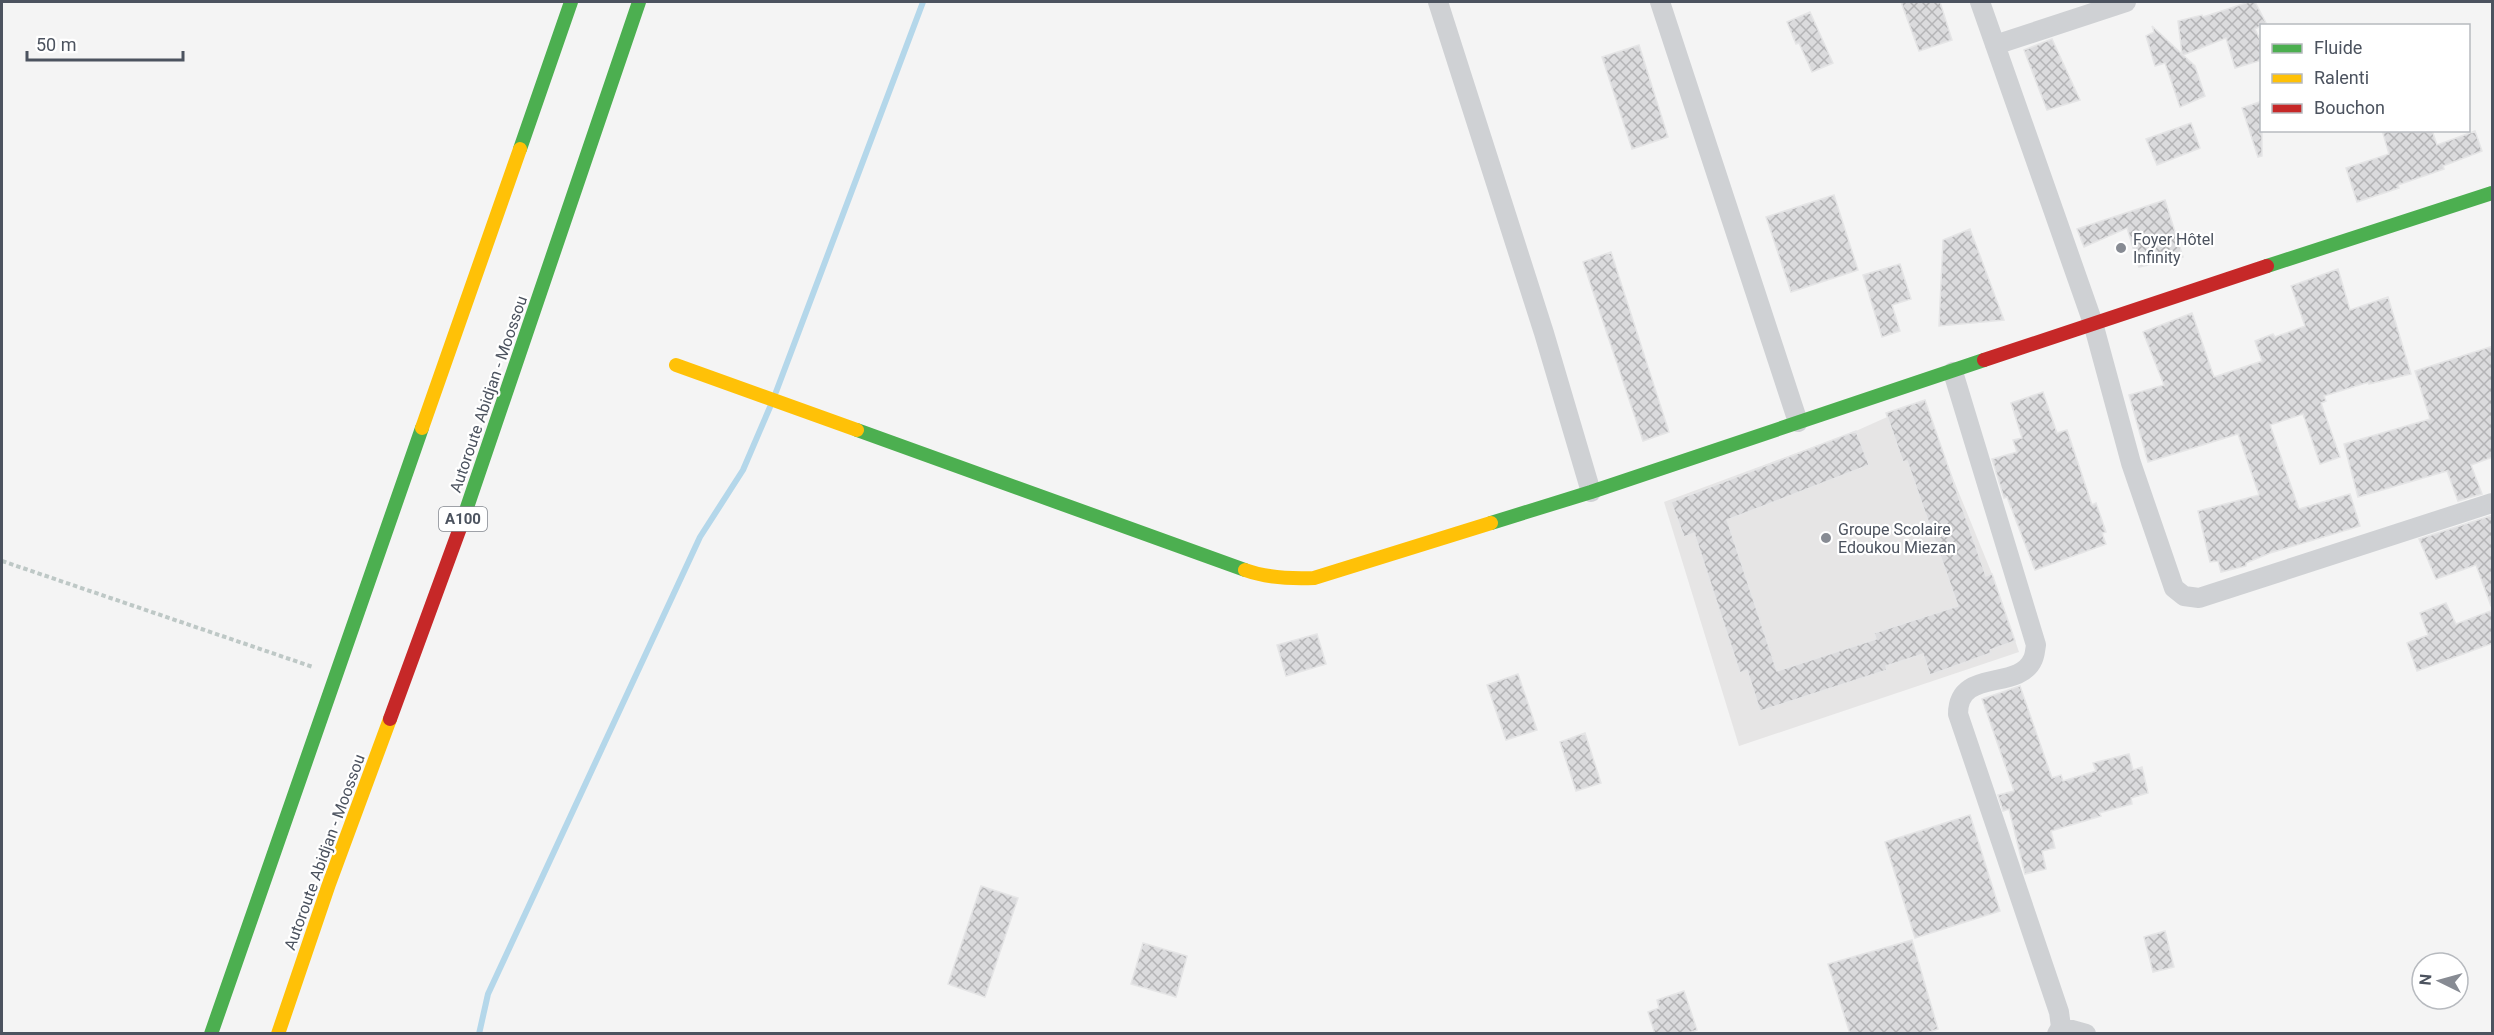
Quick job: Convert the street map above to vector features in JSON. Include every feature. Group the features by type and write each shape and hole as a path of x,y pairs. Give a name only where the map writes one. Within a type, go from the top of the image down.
{"main road":[{"path":"212,1034 571,2"},
{"name":"Autoroute Abidjan - Moossou","path":"278,1034 329,884 447,565 639,2"},
{"path":"676,365 1258,575 1289,579 1314,578 1591,492 2093,323 2493,193"}],"street":[{"path":"1438,2 1544,333 1591,492"},
{"path":"1660,2 1798,422"},
{"path":"1980,2 2093,323 2131,463 2174,588 2184,596 2199,598 2493,503"},
{"path":"1995,45 2126,2"},
{"path":"1953,372 2036,645 2032,662 2019,673 1968,689 1958,701 1959,714 2060,1012 2059,1030 2086,1034"}],"path":[{"path":"2,561 337,675"}],"shaded area":[{"name":"Groupe Scolaire Edoukou Miezan","path":"1925,400 1941,449 1992,574 2019,652 1739,746 1664,502 1856,431"}],"building":[{"path":"1901,2 1940,2 1952,40 1919,51"},
{"path":"2255,2 2266,23 2260,24 2255,29 2260,40 2260,61 2235,68 2226,38 2183,55 2195,66 2205,96 2180,107 2165,63 2155,66 2146,36 2154,32 2152,26 2182,54 2178,21 2202,15 2203,17"},
{"path":"1810,12 1833,63 1812,72 1787,22"},
{"path":"2052,39 2080,100 2047,110 2024,50"},
{"path":"1639,45 1668,137 1632,149 1602,57"},
{"path":"2260,102 2262,156 2258,157 2242,108"},
{"path":"2191,123 2200,148 2157,165 2146,139"},
{"path":"2475,131 2482,151 2443,166 2444,169 2398,185 2399,188 2357,202 2346,168 2389,154 2383,132 2433,132 2437,145"},
{"path":"1834,195 1858,270 1791,292 1766,217"},
{"path":"2165,200 2183,257 2139,267 2127,228 2084,247 2077,229"},
{"path":"1970,229 2004,320 1939,326 1943,240"},
{"path":"1611,252 1669,432 1643,441 1583,262"},
{"path":"1900,264 1911,299 1892,305 1900,331 1882,337 1863,275"},
{"path":"2338,269 2350,310 2388,297 2411,374 2369,384 2369,382 2324,396 2326,401 2321,403 2340,457 2320,464 2303,414 2270,425 2299,509 2350,494 2360,526 2270,553 2246,563 2246,566 2221,572 2218,561 2210,562 2198,511 2259,495 2238,434 2148,462 2129,395 2164,385 2143,332 2192,313 2214,377 2262,361 2255,341 2273,334 2275,337 2305,326 2291,286"},
{"path":"2493,346 2493,457 2471,465 2482,494 2458,501 2447,471 2358,497 2344,444 2430,419 2415,371"},
{"path":"2043,392 2057,433 2067,430 2092,505 2096,503 2106,532 2102,533 2106,544 2035,570 2007,497 2004,498 1992,459 2017,452 2013,440 2022,438 2011,403"},
{"path":"1925,400 1986,576 1992,574 2015,641 1990,650 1991,653 1930,675 1923,654 1886,666 1887,670 1760,711 1747,670 1740,673 1694,533 1684,537 1671,502 1856,431 1869,465 1727,520 1777,671 1876,639 1874,633 1958,606 1907,461 1903,462 1886,413"},
{"path":"2493,515 2493,606 2491,606 2476,565 2436,579 2419,539"},
{"path":"2446,603 2456,624 2493,610 2493,643 2417,671 2407,643 2428,635 2420,613"},
{"path":"1317,634 1326,664 1286,676 1277,645"},
{"path":"1518,674 1537,730 1506,740 1487,685"},
{"path":"2020,686 2052,778 2061,775 2063,781 2096,771 2093,763 2129,754 2133,770 2142,767 2148,793 2131,798 2132,804 2099,813 2101,816 2051,831 2055,848 2042,851 2046,869 2025,874 2009,809 2003,811 1998,795 2014,791 1982,699"},
{"path":"1585,733 1601,783 1576,791 1560,742"},
{"path":"1970,815 2000,911 1915,938 1885,842"},
{"path":"981,886 1018,898 985,997 948,984"},
{"path":"2165,931 2174,967 2153,972 2144,937"},
{"path":"1912,940 1938,1029 1924,1034 1850,1034 1828,964"},
{"path":"1143,943 1187,956 1176,997 1131,984"},
{"path":"1684,991 1697,1030 1686,1034 1655,1034 1648,1012 1659,1008 1657,1000"}],"waterway":[{"path":"776,392 923,2"},
{"path":"479,1034 488,994 700,537 743,470 770,407"}],"traffic: fast":[{"path":"520,149 571,2"},
{"path":"460,528 639,2"},
{"path":"2267,266 2492,193"},
{"path":"1491,523 1591,492 1984,360"},
{"path":"211,1034 422,428"},
{"path":"857,430 1245,570"}],"traffic: slow":[{"path":"422,428 520,149"},
{"path":"676,365 857,430"},
{"path":"1245,570 1279,577 1314,578 1491,523"},
{"path":"278,1034 329,884 390,719"}],"traffic: jam":[{"path":"1984,360 2267,266"},
{"path":"390,719 460,528"}],"place":[{"name":"Foyer Hôtel Infinity","path":"2121,248"},
{"name":"Groupe Scolaire Edoukou Miezan","path":"1826,538"}]}
